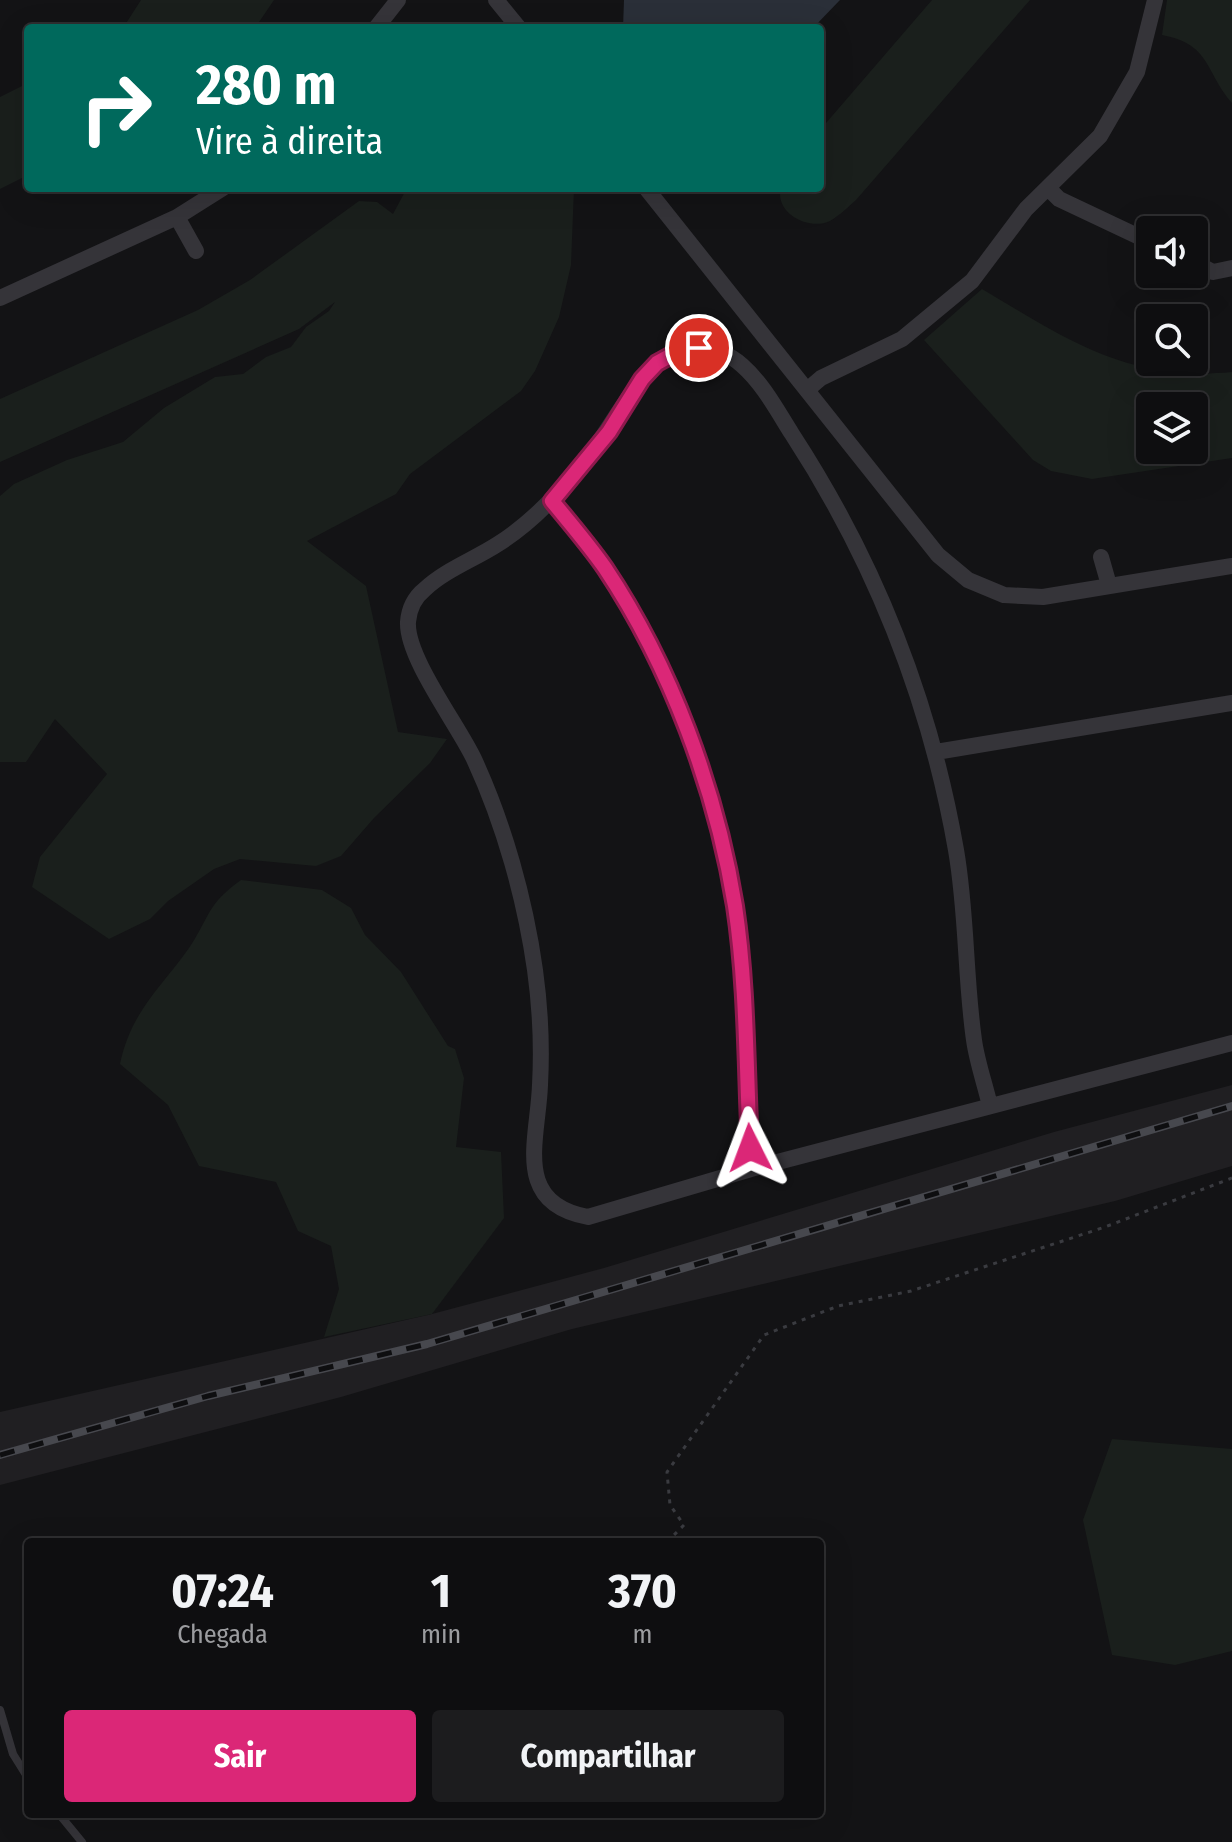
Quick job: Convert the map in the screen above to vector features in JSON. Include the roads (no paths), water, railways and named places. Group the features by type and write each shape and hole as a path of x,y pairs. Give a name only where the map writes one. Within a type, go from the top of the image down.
{"street":[{"path":"379,24 398,0"},
{"path":"496,0 516,24"},
{"path":"807,390 821,378 902,339 972,281 1026,209 1100,136 1137,72 1155,0"},
{"path":"1048,188 1059,199 1136,235"},
{"path":"0,298 177,217 217,192"},
{"path":"649,192 938,555 968,580 1004,595 1043,597 1232,566"},
{"path":"177,217 196,251"},
{"path":"1208,269 1213,272 1232,268"},
{"path":"990,1106 974,1042 957,854 936,752 889,611 825,485 757,378 741,362 721,351 699,348 677,352 657,363 642,379 609,432 552,501 501,542 428,585 410,611 408,627 417,657 474,760 513,866 535,972 541,1083 534,1171 541,1189 553,1204 570,1214 588,1217 751,1169 1232,1043"},
{"path":"552,501 605,569 665,676 715,808 735,906 744,991 751,1169"},
{"path":"1101,557 1109,585"},
{"path":"936,752 1232,703"}],"lane":[{"path":"0,1710 13,1754 24,1772"},
{"path":"62,1818 82,1842"}],"railway":[{"path":"0,1455 208,1396 427,1344 1232,1106"}]}
